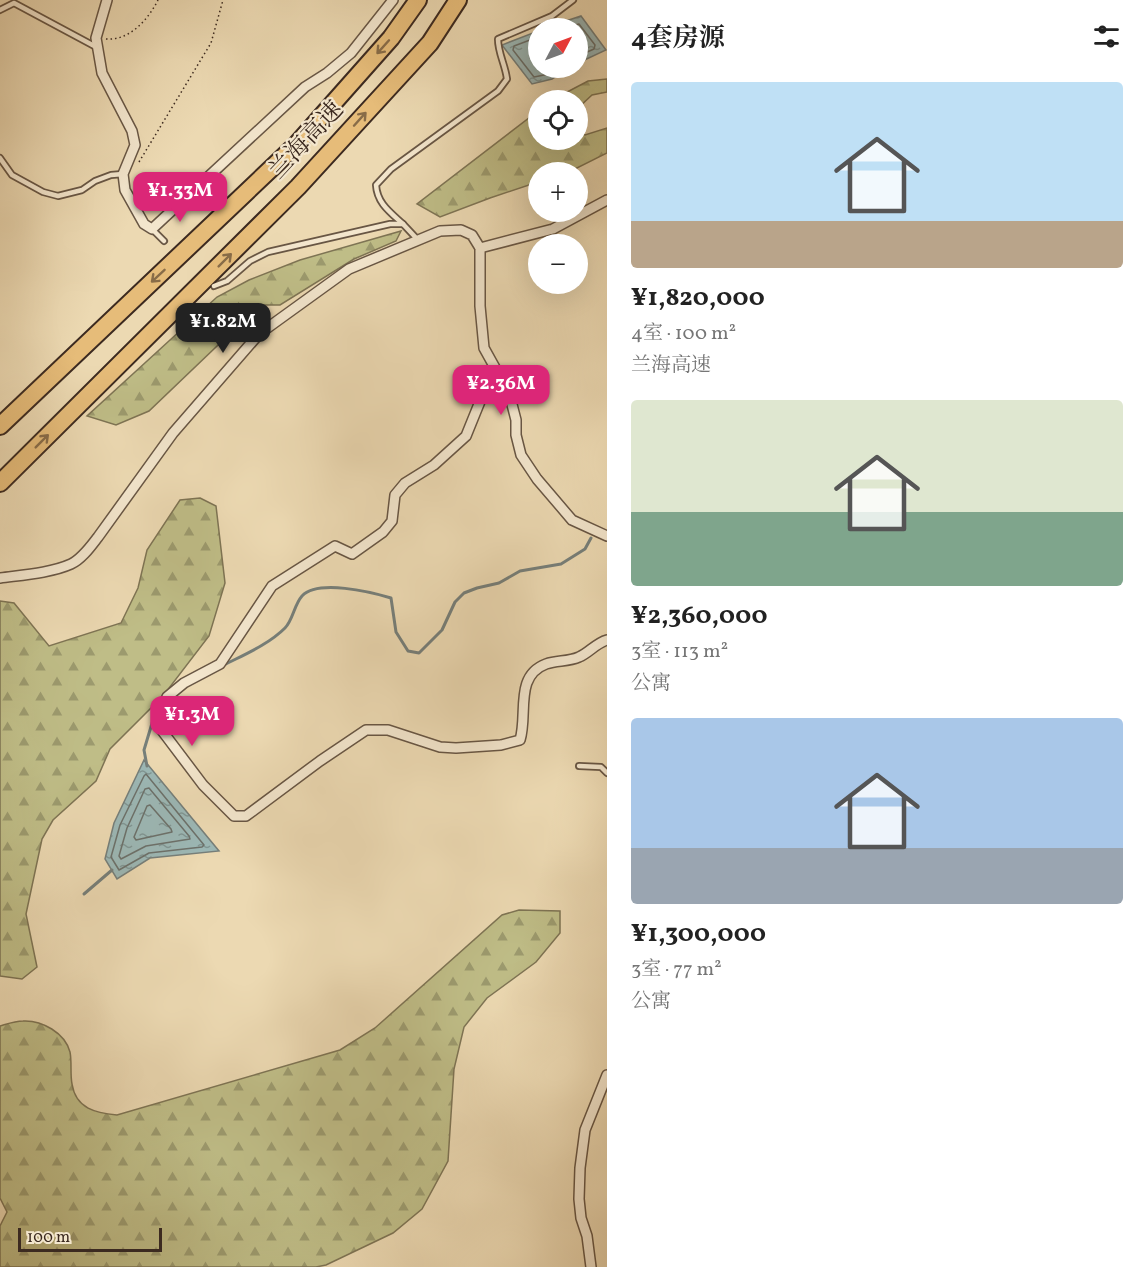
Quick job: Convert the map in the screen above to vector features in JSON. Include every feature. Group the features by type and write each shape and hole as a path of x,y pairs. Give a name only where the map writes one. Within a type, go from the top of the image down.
{"highway":[{"name":"兰海高速","path":"0,426 297,144 391,38 418,0"},
{"name":"兰海高速","path":"0,483 298,187 430,43 458,0"}],"street":[{"path":"107,0 96,38 102,73 132,131 135,145 123,174 125,190 144,224 152,229 305,87 327,73 351,53 393,0"},
{"path":"480,248 553,229 607,200"},
{"path":"0,578 72,564 98,537 173,433 259,334 349,269 440,231 461,230 472,235 480,248 480,306 484,348 509,393 521,455 537,479 572,519 607,536"},
{"path":"502,381 481,399 465,436 434,465 405,483 395,495 392,521 383,532 352,554 335,546 272,586 220,664 184,683 167,697 161,711 160,728 203,785 234,816 246,816 312,766 366,730 388,730 440,747 501,745 520,740 523,730 525,687 534,670 548,663 581,657 602,641 607,640"},
{"path":"591,1267 587,1236 581,1218 580,1168 585,1130 607,1075"}],"lane":[{"path":"417,240 381,204 376,185 391,169 498,91 507,79 498,51 498,39 552,16 573,0"},
{"path":"0,10 14,3 98,48"},
{"path":"0,158 12,175 43,192 58,196 82,190 95,180 123,174"},
{"path":"214,286 227,281 250,261 268,252 390,224 403,224"},
{"path":"152,229 164,241"},
{"path":"579,766 602,767 607,773"}],"path":[{"path":"96,38 118,40 136,29 154,9 158,0"},
{"path":"138,164 211,43 223,0"}],"green space":[{"path":"607,79 607,92 592,95 588,99 588,90 571,90 588,81"},
{"path":"528,119 528,150 588,150 588,134 607,128 607,153 588,162 528,162 528,185 440,217 417,204"},
{"path":"401,231 396,241 354,259 280,305 260,305 149,411 116,425 87,416 217,297 249,280 300,260"},
{"path":"200,498 216,506 225,583 209,636 163,696 110,749 96,781 53,820 42,839 26,914 37,967 22,979 0,976 0,601 14,603 49,646 121,623 138,588 147,550 180,500"},
{"path":"519,910 560,911 560,933 536,962 487,998 464,1027 454,1069 448,1161 422,1209 393,1233 326,1265 316,1267 0,1267 0,1226 7,1212 0,1198 0,1026 30,1021 52,1029 63,1039 70,1052 72,1084 78,1099 95,1111 117,1115 340,1050 375,1028 502,915"}],"water":[{"path":"588,26 606,50 588,58"},
{"path":"528,35 528,78 554,78 532,84 502,45"},
{"path":"144,760 219,851 150,858 117,879 105,859 114,823"}],"waterway":[{"path":"222,666 271,640 288,625 302,596 320,588 345,588 391,598 396,632 408,651 419,653 442,630 455,602 464,593 499,583 520,571 561,564 585,549 591,538"},
{"path":"147,766 144,750 153,720"},
{"path":"84,894 112,870"}]}
